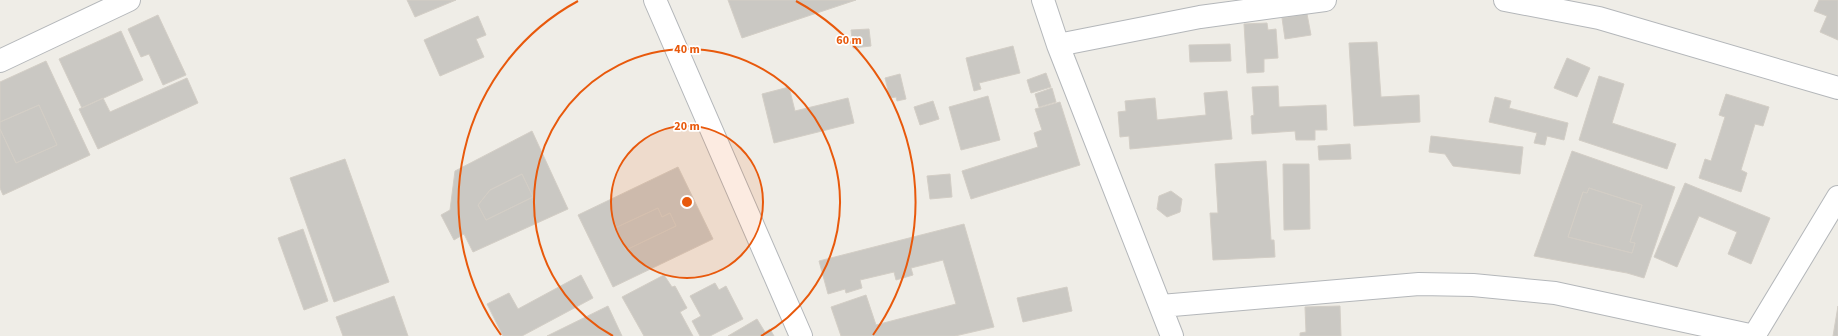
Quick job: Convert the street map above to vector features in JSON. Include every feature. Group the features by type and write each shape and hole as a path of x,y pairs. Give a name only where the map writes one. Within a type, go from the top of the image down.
{"street":[{"path":"0,61 129,0"},
{"path":"655,0 801,336"},
{"path":"1043,0 1058,45 1172,336"},
{"path":"1058,45 1200,16 1325,0"},
{"path":"1506,0 1599,18 1838,88"},
{"path":"1161,306 1419,284 1473,285 1555,293 1754,336 1838,197"}],"building":[{"path":"407,0 456,0 415,17"},
{"path":"728,0 856,0 742,38"},
{"path":"1819,0 1838,0 1838,40 1820,32 1827,16 1814,11"},
{"path":"1307,14 1311,35 1285,39 1282,18"},
{"path":"158,15 186,75 163,85 149,54 141,57 128,29"},
{"path":"478,16 486,35 476,39 484,57 440,76 424,40"},
{"path":"1267,23 1268,30 1276,29 1278,58 1264,59 1264,72 1247,73 1244,24"},
{"path":"869,29 871,46 853,48 851,30"},
{"path":"121,31 143,80 82,108 59,59"},
{"path":"1377,42 1381,97 1419,95 1420,122 1354,126 1349,43"},
{"path":"1230,44 1231,61 1190,62 1189,45"},
{"path":"1013,46 1020,73 979,83 981,89 974,91 966,58"},
{"path":"1567,58 1590,68 1577,97 1554,88"},
{"path":"46,61 90,155 3,195 0,188 0,129 16,163 57,145 39,105 0,122 0,82"},
{"path":"1046,73 1051,87 1031,93 1027,80"},
{"path":"900,74 906,99 897,101 896,97 890,98 885,78"},
{"path":"1599,76 1624,84 1612,123 1676,144 1667,169 1579,140"},
{"path":"187,78 198,103 98,149 79,109 103,98 110,112"},
{"path":"1278,86 1279,107 1326,105 1327,130 1315,130 1315,140 1296,140 1295,131 1252,134 1251,116 1254,115 1252,87"},
{"path":"789,87 795,111 848,98 854,123 774,143 762,94"},
{"path":"1052,88 1056,102 1039,107 1035,94"},
{"path":"1227,91 1232,139 1130,149 1129,136 1120,137 1118,112 1126,111 1125,101 1155,98 1157,120 1206,115 1204,93"},
{"path":"1726,94 1769,107 1763,126 1755,124 1741,170 1747,173 1741,192 1699,178 1705,159 1711,161 1725,117 1719,115"},
{"path":"988,96 1000,140 961,150 949,107"},
{"path":"1495,97 1511,101 1509,108 1568,123 1564,140 1547,136 1545,145 1534,143 1537,133 1489,122"},
{"path":"933,101 939,119 920,125 914,107"},
{"path":"1060,102 1080,165 971,199 962,171 1038,147 1034,133 1042,130 1035,109"},
{"path":"39,105 57,145 16,163 0,129 0,122"},
{"path":"532,131 568,209 473,252 464,234 454,240 441,215 450,210 455,171","holes":["522,174 533,197 486,220 478,205 490,190"]},
{"path":"1431,136 1523,147 1520,174 1453,166 1445,154 1429,152"},
{"path":"1350,144 1351,159 1319,160 1318,146"},
{"path":"1572,151 1675,187 1644,278 1627,273 1534,256","holes":["1589,188 1642,205 1630,242 1635,243 1632,253 1568,237 1583,192 1587,193"]},
{"path":"345,159 389,282 334,302 290,178"},
{"path":"1266,161 1271,240 1274,240 1275,257 1213,260 1210,213 1218,213 1215,164"},
{"path":"1283,164 1309,164 1310,229 1284,230"},
{"path":"678,167 713,239 613,287 578,215","holes":["658,208 662,217 670,213 676,226 626,250 615,228"]},
{"path":"522,174 533,197 486,220 478,205 490,190"},
{"path":"950,174 952,197 930,199 927,176"},
{"path":"1685,183 1770,218 1751,264 1728,254 1737,232 1699,216 1677,267 1654,257"},
{"path":"1589,188 1642,205 1630,242 1635,243 1632,253 1568,237 1583,192 1587,193"},
{"path":"1171,191 1182,199 1180,212 1167,217 1157,209 1159,196"},
{"path":"658,208 662,217 670,213 676,226 626,250 615,228"},
{"path":"964,224 994,327 955,336 841,336 831,307 866,295 876,325 956,304 943,260 911,268 913,275 896,280 894,272 860,280 862,288 846,293 845,289 828,294 819,261"},
{"path":"303,229 328,301 304,310 278,238"},
{"path":"581,275 593,298 522,336 503,336 487,304 509,293 518,309"},
{"path":"664,275 672,287 675,286 687,308 680,312 693,336 644,336 622,297"},
{"path":"715,283 719,290 726,286 743,319 710,336 700,336 692,321 701,316 690,296"},
{"path":"1067,287 1072,311 1023,322 1017,298"},
{"path":"394,296 408,336 343,336 336,317"},
{"path":"608,306 622,336 547,336"},
{"path":"1340,306 1341,336 1300,336 1300,333 1306,332 1305,307"},
{"path":"1838,306 1838,336 1833,336"},
{"path":"757,319 765,332 770,329 774,336 728,336"}]}
